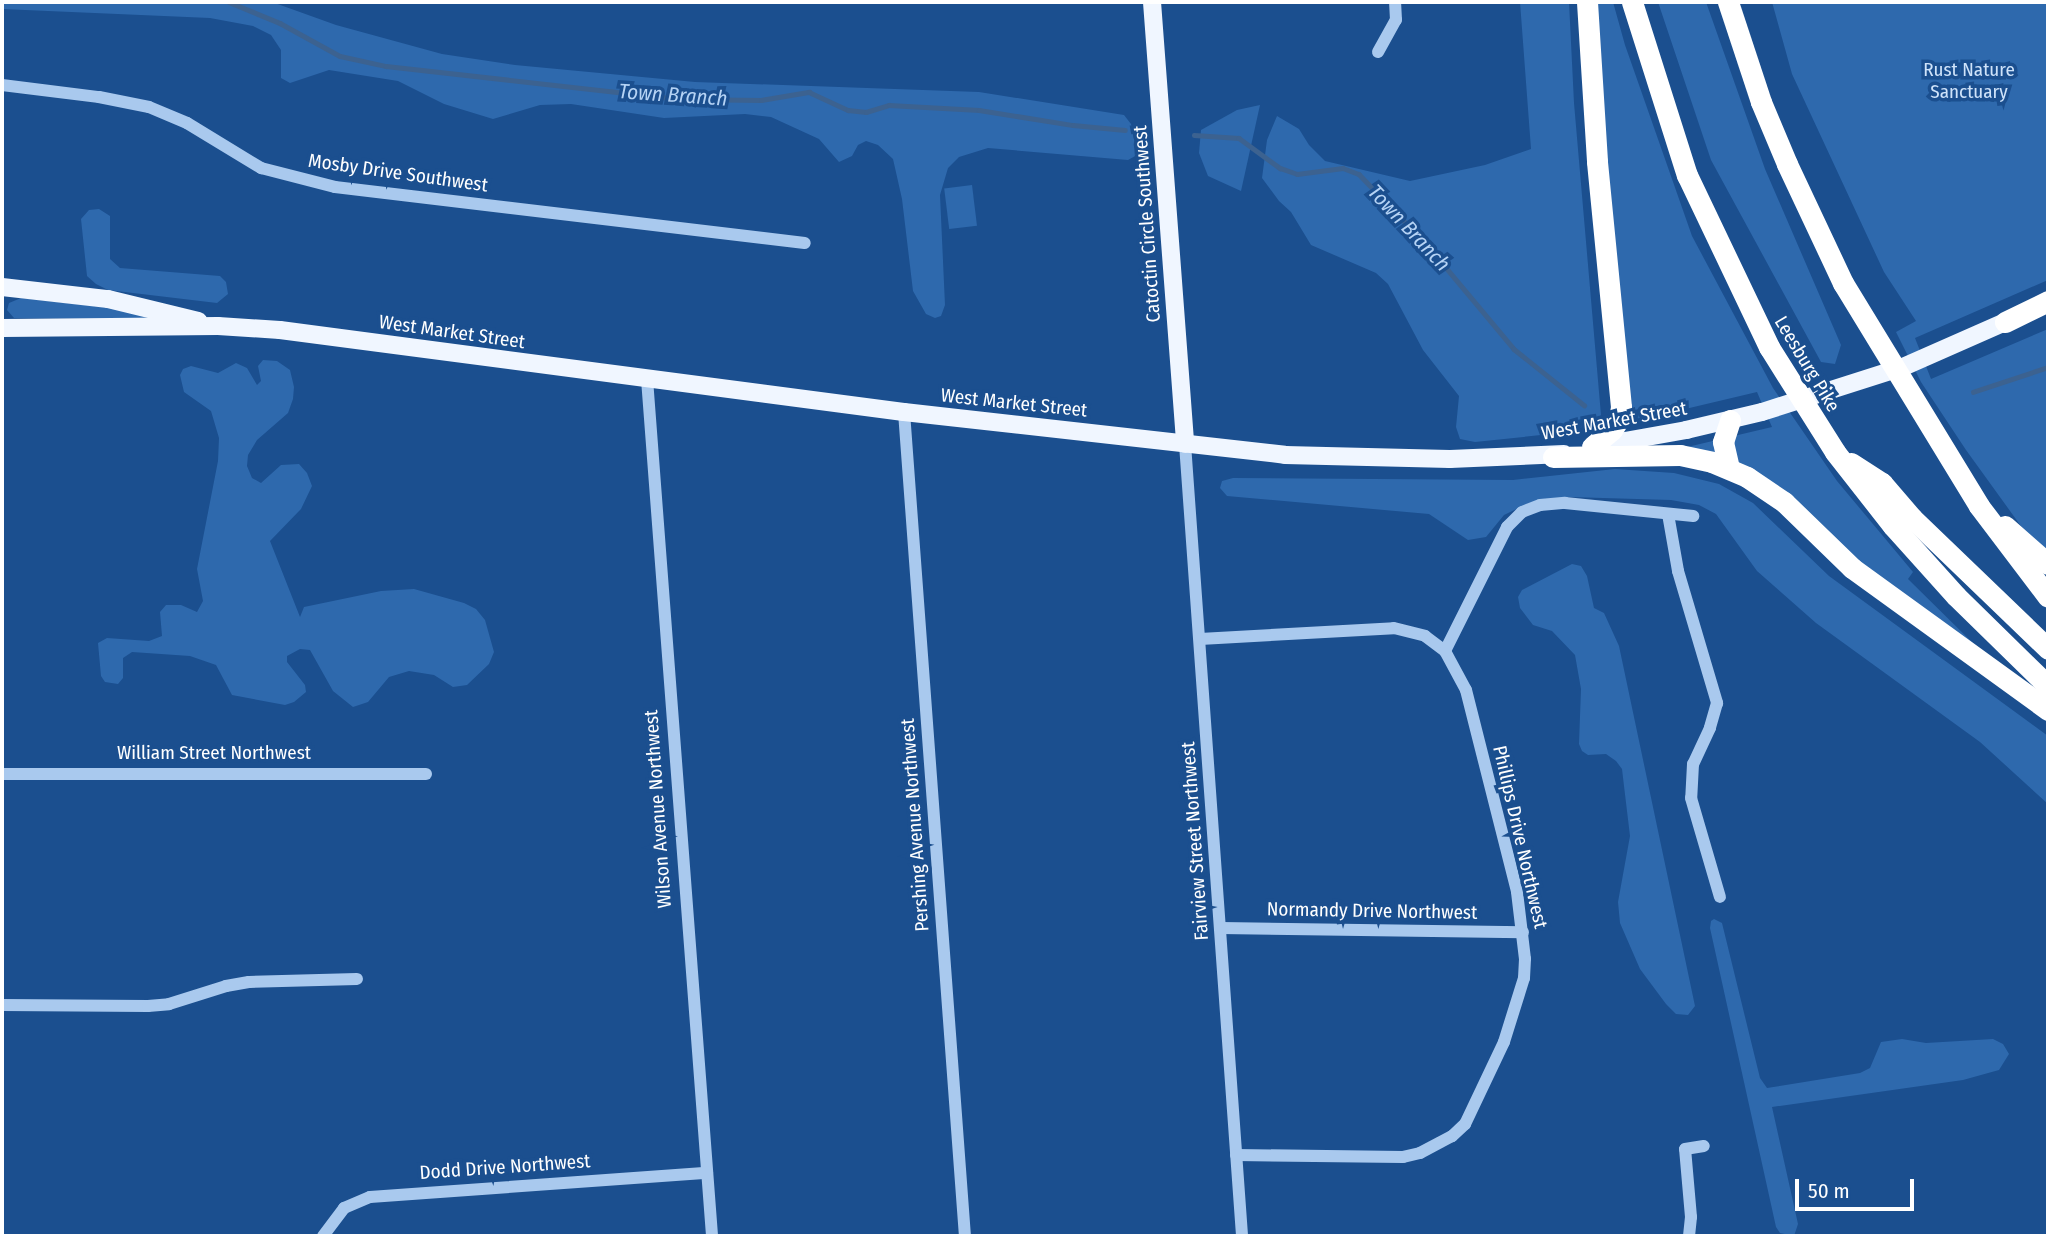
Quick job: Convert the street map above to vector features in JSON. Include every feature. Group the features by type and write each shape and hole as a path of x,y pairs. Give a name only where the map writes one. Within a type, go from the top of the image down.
{"highway":[{"path":"1587,2 1597,162 1621,407 1619,419 1612,430 1593,446"},
{"name":"Leesburg Pike","path":"1632,2 1666,114 1703,211 1761,332 1835,452 1920,556 2048,686"},
{"path":"1728,2 1761,102 1821,239 1853,299 1979,506 2048,597"},
{"path":"2005,322 2048,301"},
{"path":"2005,322 2048,307"},
{"path":"1729,468 1723,442 1730,420"},
{"path":"1835,452 1882,483 1912,518 2048,649"},
{"path":"1553,457 1680,455 1729,468 1775,495 1852,568 2048,710"},
{"path":"1979,506 2048,564"}],"main road":[{"name":"Catoctin Circle Southwest","path":"1152,2 1185,444"},
{"path":"2,287 108,299 218,326"},
{"name":"West Market Street","path":"2,328 218,326 280,330 904,412 1185,444 1345,458 1553,457 1593,446 1762,412 1941,352 2005,322"}],"street":[{"path":"1378,52 1396,20 1395,2"},
{"name":"Mosby Drive Southwest","path":"2,85 99,97 149,107 187,123 261,169 335,187 805,243"},
{"name":"Wilson Avenue Northwest","path":"647,379 712,1236"},
{"name":"Pershing Avenue Northwest","path":"904,412 965,1236"},
{"name":"Fairview Street Northwest","path":"1185,444 1242,1236"},
{"path":"1200,639 1394,628 1425,636 1445,651 1507,527 1522,512 1540,505 1565,503 1693,516"},
{"path":"1668,514 1678,571 1717,703 1710,728 1693,764 1691,799 1720,897"},
{"name":"Phillips Drive Northwest","path":"1236,1155 1403,1157 1420,1153 1452,1136 1465,1124 1486,1083 1515,1011 1524,978 1523,932 1517,892 1466,690 1445,651"},
{"name":"William Street Northwest","path":"2,774 426,774"},
{"name":"Normandy Drive Northwest","path":"1221,929 1523,932"},
{"path":"2,1005 148,1006 169,1004 226,986 249,982 357,979"},
{"path":"1689,1236 1691,1217 1685,1149 1704,1146"},
{"name":"Dodd Drive Northwest","path":"323,1236 344,1208 370,1196 707,1173"}],"green space":[{"path":"2,2 272,2 336,25 442,54 515,65 695,82 979,92 1124,115 1131,124 1137,155 1128,160 988,148 959,157 948,168 940,195 945,305 941,316 935,318 926,314 913,291 902,199 893,159 878,145 866,141 858,145 852,156 839,162 819,139 771,117 745,114 664,118 571,104 540,105 493,119 444,104 398,81 329,70 290,83 281,78 281,50 271,35 253,26 210,18 2,9"},
{"path":"1520,2 1569,2 1574,103 1601,415 1595,422 1570,432 1475,442 1460,439 1456,427 1459,396 1423,350 1388,284 1376,273 1311,245 1291,212 1262,178 1267,140 1277,116 1299,129 1309,145 1325,161 1410,181 1485,165 1531,149"},
{"path":"1594,2 1613,2 1625,45 1692,236 1773,388 1837,481 1913,572 1908,579 1982,652 1847,552 1765,477 1683,448 1772,427 1757,392 1643,419 1631,417 1600,97"},
{"path":"1658,2 1706,2 1765,169 1841,345 1835,364 1821,362 1711,160"},
{"name":"Rust Nature Sanctuary","path":"1772,2 2048,2 2048,280 1915,338 1931,379 2048,329 2048,554 2031,540 1966,450 1921,382 1896,332 1916,321 1884,272 1792,74"},
{"path":"1260,105 1241,191 1208,176 1199,153 1201,130 1237,110"},
{"path":"972,185 977,226 949,229 944,188"},
{"path":"99,209 110,216 110,259 120,268 220,276 226,282 228,294 217,303 108,290 96,284 87,276 81,219 89,210"},
{"path":"21,298 111,308 159,319 14,318 7,310 9,303"},
{"path":"263,360 277,361 290,370 294,387 293,399 288,413 257,440 248,455 247,466 252,478 261,483 281,465 299,464 307,473 312,486 301,509 270,541 300,617 304,607 381,591 414,589 464,603 476,609 485,620 494,652 489,664 467,685 453,687 434,675 409,671 389,677 368,702 353,707 333,691 310,650 300,649 287,656 287,662 305,685 306,692 294,702 285,705 232,695 216,665 190,656 132,652 123,658 123,678 118,684 105,682 101,676 98,643 107,638 149,641 162,636 160,612 166,605 181,605 197,612 203,601 197,569 218,461 219,438 211,411 184,392 180,375 183,369 191,366 218,373 236,363 247,368 257,385 261,381 258,366"},
{"path":"1615,469 1674,473 1719,484 1753,503 1829,576 2048,736 2048,804 1980,742 1816,623 1757,571 1716,514 1699,505 1671,500 1569,497 1529,503 1504,515 1486,537 1468,540 1429,514 1227,496 1220,488 1222,481 1233,478 1513,480"},
{"path":"1572,564 1581,566 1587,576 1594,608 1604,613 1619,646 1695,1006 1688,1015 1676,1014 1640,969 1620,923 1618,902 1630,836 1622,769 1606,754 1588,755 1582,751 1579,744 1581,689 1575,655 1552,631 1533,625 1520,608 1518,597 1522,590"},
{"path":"1714,919 1722,923 1760,1078 1767,1088 1860,1073 1870,1068 1881,1042 1902,1039 1926,1043 1993,1039 2003,1044 2009,1054 1999,1070 1963,1080 1772,1107 1798,1224 1794,1236 1780,1233 1776,1227 1710,928"}],"waterway":[{"name":"Town Branch","path":"229,2 280,23 340,56 386,66 681,99 761,100 809,92 848,110 866,112 889,105 979,110 1073,125 1125,130"},
{"name":"Town Branch","path":"1194,135 1239,138 1280,168 1297,174 1343,168 1359,174 1428,246 1514,349 1584,405"},
{"path":"1973,392 2048,367"}]}
